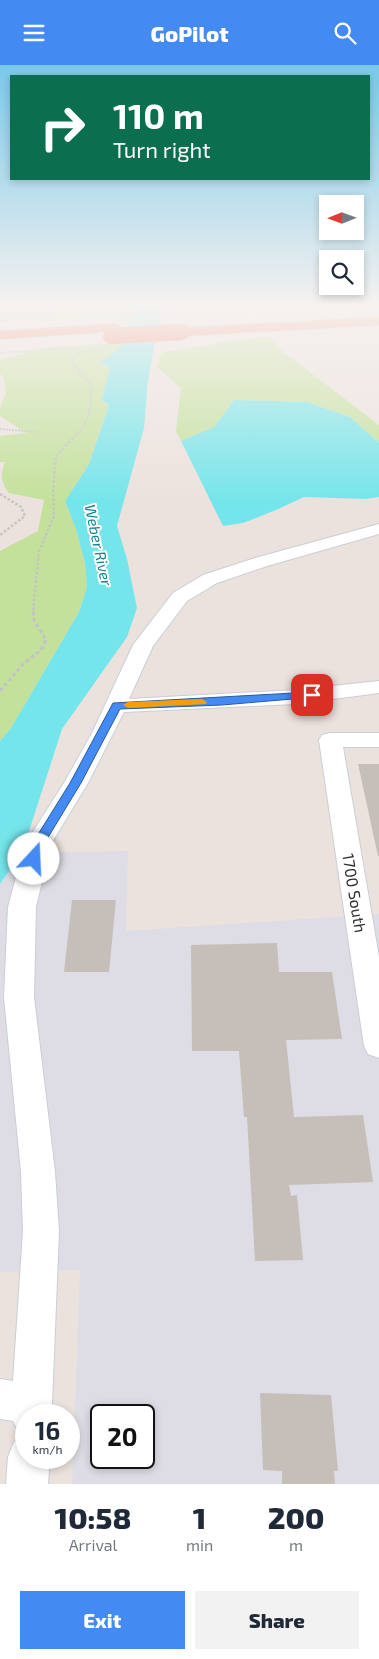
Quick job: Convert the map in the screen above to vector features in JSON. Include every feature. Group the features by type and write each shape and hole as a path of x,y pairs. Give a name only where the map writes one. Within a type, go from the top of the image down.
{"street":[{"path":"21,1404 41,1231 38,1172 19,997 22,907 38,844 76,783 117,706 143,645 180,597 210,579 261,562 379,529"},
{"path":"117,706 295,697 379,687"},
{"name":"1700 South","path":"379,740 330,740 379,1046"},
{"path":"28,1484 29,1469"}],"path":[{"path":"0,691 24,663 41,650 46,640 34,620 33,601 40,551 54,516 52,491 56,457 64,446 83,429 89,416 92,387 82,371"},
{"path":"0,429 37,432"},
{"path":"0,494 21,507 25,516 0,535"}],"shaded area":[{"path":"128,851 126,931 379,914 379,1484 72,1484 73,1469 80,1469 80,1404 75,1404 80,1270 0,1272 0,884 22,853"}],"green space":[{"path":"0,371 109,371 102,400 109,405 89,464 65,501 76,529 85,563 87,587 79,612 11,728 0,741 0,551 38,531 44,500 9,493 2,481 2,471 5,462 0,462 0,436 26,433 0,416 0,408 6,393 4,379"},
{"path":"162,371 309,371 379,425 379,443 350,417 307,402 234,400 214,427 181,441 176,431 181,388"}],"water":[{"name":"Weber River","path":"109,371 150,371 144,428 117,526 127,559 137,608 127,637 62,729 22,853 0,884 0,741 11,728 79,612 87,587 85,563 76,529 65,501 89,464 109,405 102,400"},
{"path":"234,400 307,402 350,417 379,443 379,497 365,499 304,497 243,523 223,526 181,441 214,427"}],"building":[{"path":"358,764 379,764 379,856 378,856"},
{"path":"72,900 116,900 109,972 64,972"},
{"path":"277,943 279,972 332,972 342,1039 286,1040 294,1117 363,1115 373,1182 289,1185 291,1196 297,1195 303,1260 255,1261 247,1117 244,1117 239,1051 192,1051 191,945"},
{"path":"260,1393 331,1395 338,1471 334,1471 335,1484 282,1484 282,1471 263,1470"}],"slow traffic":[{"path":"128,705 202,702"}],"route":[{"path":"34,859 38,844 76,783 117,706 312,695"}]}
